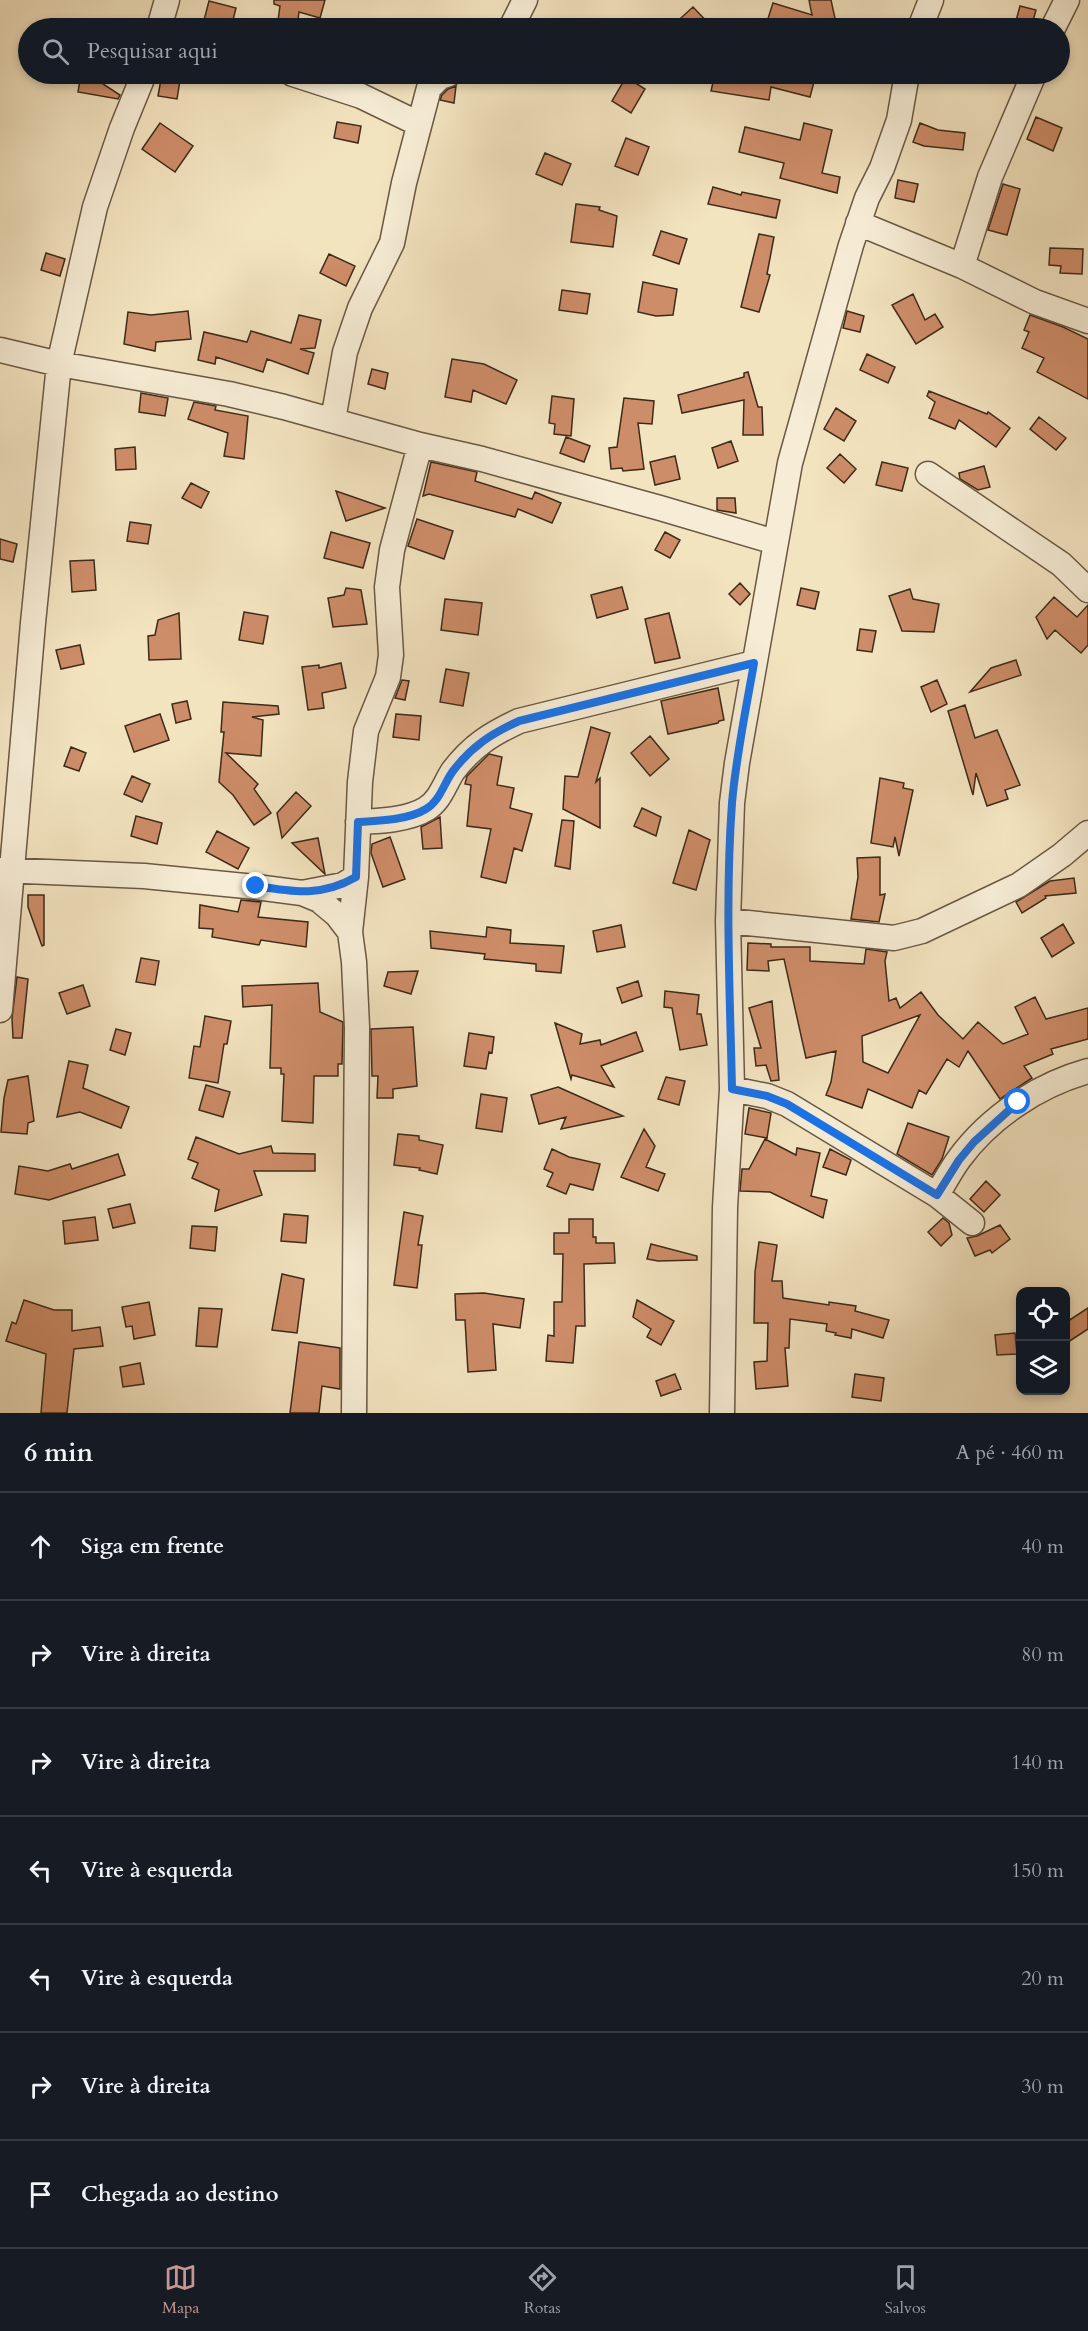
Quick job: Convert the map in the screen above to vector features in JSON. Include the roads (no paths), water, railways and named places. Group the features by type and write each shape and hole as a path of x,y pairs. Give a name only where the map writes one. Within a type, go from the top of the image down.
{"street":[{"path":"162,18 167,0"},
{"path":"516,18 525,0"},
{"path":"924,18 931,0"},
{"path":"1058,18 1067,0"},
{"path":"0,1010 5,870 59,364 95,207 140,84"},
{"path":"323,84 361,96 419,124"},
{"path":"333,420 345,352 360,308 392,243 419,124 429,88 433,84"},
{"path":"722,1413 725,1207 732,1089 728,921 732,803 737,763 790,463 832,306 858,223 882,168 898,120 905,84"},
{"path":"962,266 990,177 1030,84"},
{"path":"858,223 962,266 1035,302 1088,321"},
{"path":"0,350 59,364 229,394 420,445 482,459 775,542"},
{"path":"354,1413 357,1028 354,962 350,932 356,877 360,783 366,731 388,677 391,655 387,587 392,549 420,445"},
{"path":"928,474 1061,564 1088,590"},
{"path":"358,822 394,820 426,809 438,797 452,773 468,754 490,734 519,721 754,663"},
{"path":"728,921 894,938 922,931 1019,885 1062,855 1088,833"},
{"path":"5,870 144,876 256,886 302,893 318,900 328,908 350,932"},
{"path":"302,893 342,885 356,877"},
{"path":"937,1195 959,1160 974,1142 1018,1102 1047,1086 1088,1071"},
{"path":"732,1089 767,1096 787,1104 937,1195 972,1223"}]}
